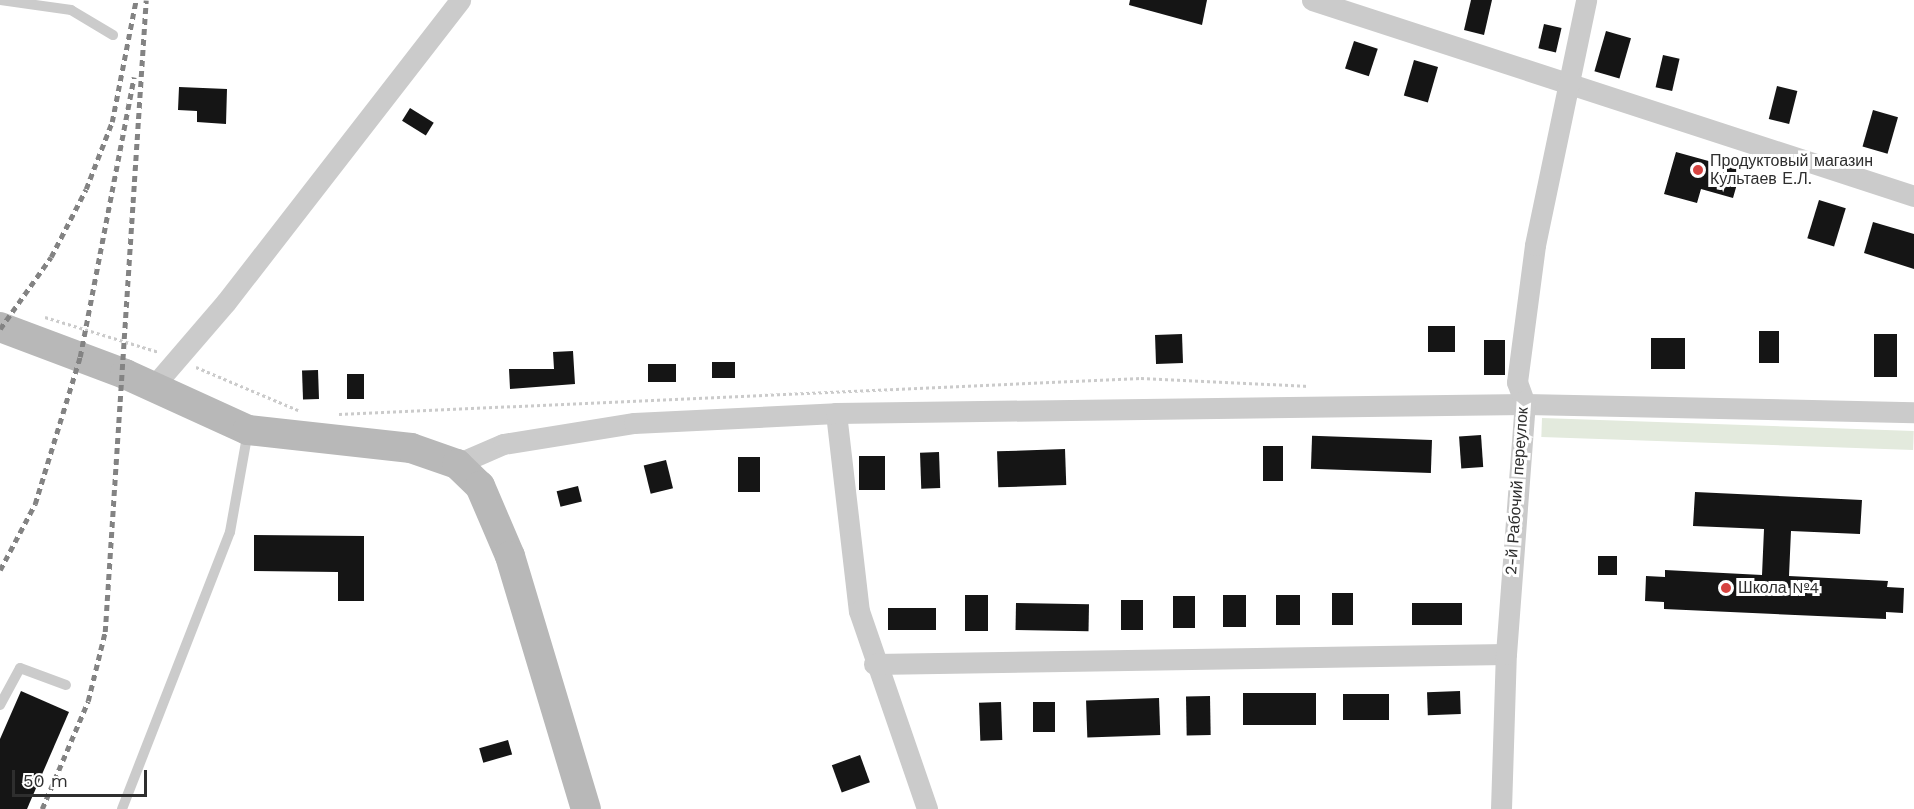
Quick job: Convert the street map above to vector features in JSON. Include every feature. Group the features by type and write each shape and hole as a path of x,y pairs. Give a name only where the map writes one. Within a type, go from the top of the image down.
{"street":[{"path":"152,388 460,0"},
{"path":"1312,0 1914,196"},
{"name":"2-й Рабочий переулок","path":"1501,809 1506,654 1525,405 1517,382 1535,245 1566,83 1586,0"},
{"path":"0,327 152,388 248,430 411,448 457,464 480,486 510,556 586,809"},
{"path":"457,464 503,444 634,423 836,413 1525,405 1914,412"},
{"path":"836,413 859,611 874,664 927,809"},
{"path":"874,664 1506,654"}],"lane":[{"path":"0,0 71,10 113,35"},
{"path":"122,809 230,532 248,430"},
{"path":"0,705 20,668 66,685"}],"path":[{"path":"34,314 177,359 301,412"},
{"path":"334,415 1141,378 1322,386"}],"shaded area":[{"path":"1542,418 1914,431 1913,450 1541,437"}],"building":[{"path":"1130,0 1207,0 1202,25 1129,5"},
{"path":"1471,0 1492,0 1484,35 1464,30"},
{"path":"1544,24 1562,28 1556,52 1538,48"},
{"path":"1606,31 1631,38 1619,79 1594,71"},
{"path":"1354,41 1378,49 1369,76 1345,69"},
{"path":"1663,55 1680,59 1672,91 1656,87"},
{"path":"1414,60 1438,67 1428,102 1404,96"},
{"path":"1777,86 1797,91 1789,124 1769,119"},
{"path":"179,87 227,89 226,124 197,122 197,111 178,110"},
{"path":"410,108 434,123 426,136 402,121"},
{"path":"1873,110 1898,117 1888,154 1863,147"},
{"path":"1676,152 1741,170 1733,198 1701,189 1697,203 1664,194"},
{"path":"1819,200 1846,208 1834,246 1807,238"},
{"path":"1873,222 1914,234 1914,269 1864,253"},
{"path":"1428,326 1455,326 1455,352 1428,352"},
{"path":"1759,331 1779,331 1779,363 1759,363"},
{"path":"1182,334 1183,363 1156,364 1155,335"},
{"path":"1874,334 1897,334 1897,377 1874,377"},
{"path":"1651,338 1685,338 1685,369 1651,369"},
{"path":"1484,340 1505,340 1505,375 1484,375"},
{"path":"573,351 575,384 510,389 509,369 554,369 553,352"},
{"path":"712,362 735,362 735,378 712,378"},
{"path":"648,364 676,364 676,382 648,382"},
{"path":"318,370 319,399 303,400 302,371"},
{"path":"347,374 364,374 364,399 347,399"},
{"path":"1481,435 1483,467 1461,468 1459,437"},
{"path":"1312,436 1432,440 1431,473 1311,469"},
{"path":"1263,446 1283,446 1283,481 1263,481"},
{"path":"1065,449 1066,485 998,487 997,451"},
{"path":"939,452 940,488 921,489 920,453"},
{"path":"859,456 885,456 885,490 859,490"},
{"path":"738,457 760,457 760,492 738,492"},
{"path":"666,460 673,488 651,494 644,466"},
{"path":"578,486 582,502 561,507 557,491"},
{"name":"Школа №4","path":"1695,492 1862,500 1860,534 1791,531 1789,576 1888,581 1887,587 1904,588 1903,613 1886,612 1886,619 1664,609 1664,602 1645,601 1646,576 1665,577 1665,570 1762,575 1764,529 1693,526"},
{"path":"254,535 364,536 364,601 338,601 338,572 254,571"},
{"path":"1598,556 1617,556 1617,575 1598,575"},
{"path":"1332,593 1353,593 1353,625 1332,625"},
{"path":"965,595 988,595 988,631 965,631"},
{"path":"1223,595 1246,595 1246,627 1223,627"},
{"path":"1276,595 1300,595 1300,625 1276,625"},
{"path":"1173,596 1195,596 1195,628 1173,628"},
{"path":"1121,600 1143,600 1143,630 1121,630"},
{"path":"1016,603 1089,604 1089,631 1016,630"},
{"path":"1412,603 1462,603 1462,625 1412,625"},
{"path":"888,608 936,608 936,630 888,630"},
{"path":"21,691 69,712 27,809 0,809 0,739"},
{"path":"1460,691 1461,714 1428,715 1427,692"},
{"path":"1243,693 1316,693 1316,725 1243,725"},
{"path":"1343,694 1389,694 1389,720 1343,720"},
{"path":"1186,696 1210,696 1211,735 1187,735"},
{"path":"1159,698 1160,735 1087,738 1086,701"},
{"path":"1001,702 1002,740 980,741 979,703"},
{"path":"1033,702 1055,702 1055,732 1033,732"},
{"path":"508,740 512,754 483,763 479,748"},
{"path":"860,755 870,782 842,793 832,765"}],"railway":[{"path":"0,329 51,257 86,189 112,122 136,0"},
{"path":"42,809 88,701 105,632 146,0"},
{"path":"0,570 35,504 80,357 134,77"}],"place":[{"name":"Продуктовый магазин Культаев Е.Л.","path":"1698,170"},
{"name":"Школа №4","path":"1726,588"}]}
